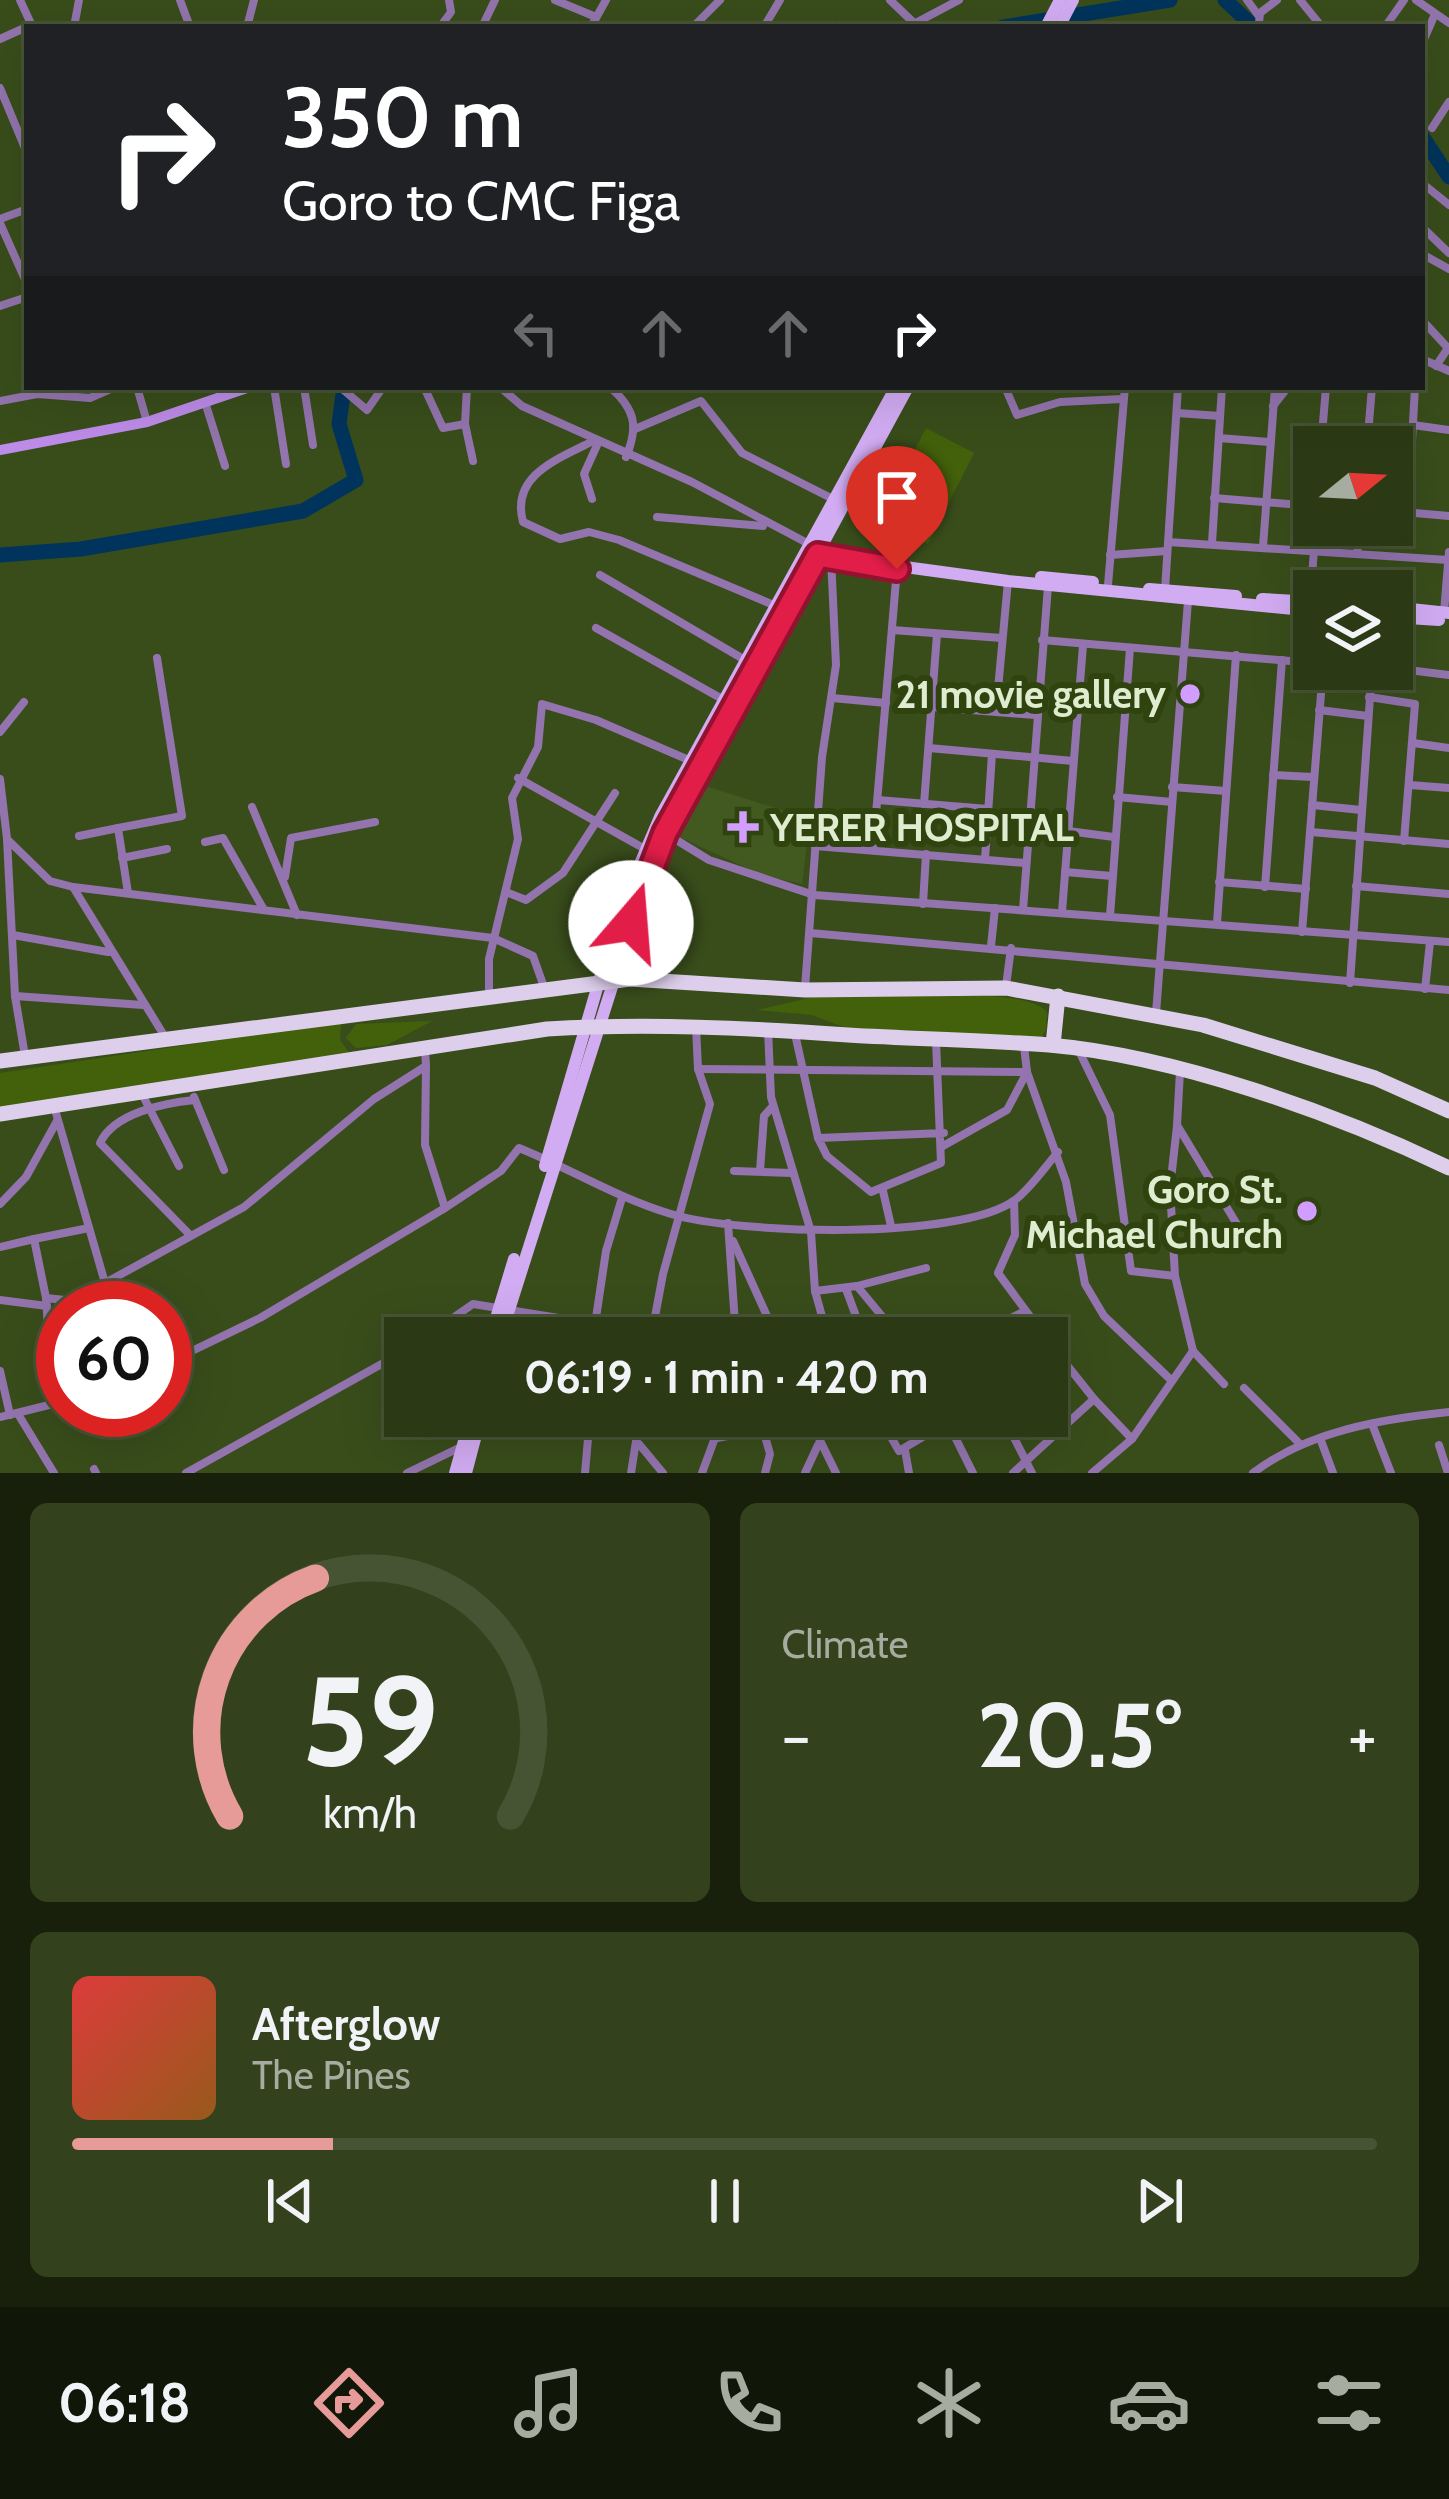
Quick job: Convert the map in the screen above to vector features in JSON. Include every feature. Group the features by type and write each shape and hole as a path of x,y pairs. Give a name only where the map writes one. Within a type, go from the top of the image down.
{"highway":[{"path":"0,1061 606,982 805,990 1006,988 1156,1013 1310,1056 1449,1111"},
{"path":"1053,1046 1058,996"},
{"path":"0,1114 56,1113 142,1092 192,1092 425,1046 594,1026 696,1026 1053,1046 1180,1071 1341,1121 1449,1168"}],"main road":[{"path":"499,1317 594,1026 645,849 745,660 816,550 833,499 894,390"},
{"path":"606,982 665,833 906,390"},
{"path":"816,550 897,569 1048,586 1108,584 1293,603"},
{"path":"816,550 1188,601 1293,604"},
{"path":"1413,613 1447,615"},
{"path":"501,1317 502,1309"},
{"path":"466,1473 470,1437"},
{"path":"455,1473 472,1437"}],"street":[{"path":"555,0 593,22 606,0"},
{"path":"696,24 720,0"},
{"path":"890,0 917,24 940,4 959,0"},
{"path":"1247,0 1259,20 1277,0"},
{"path":"1300,0 1320,24"},
{"path":"1416,0 1449,23"},
{"path":"1425,37 1435,14"},
{"path":"0,88 24,146"},
{"path":"1432,128 1449,102"},
{"path":"1425,185 1449,205"},
{"path":"0,221 5,247 24,279"},
{"path":"1425,230 1449,253"},
{"path":"1425,323 1448,348 1436,366"},
{"path":"1425,360 1449,371"},
{"path":"0,401 37,394 90,398 108,390"},
{"path":"138,390 147,422"},
{"path":"0,450 147,422 240,390"},
{"path":"274,390 286,464"},
{"path":"304,390 313,445"},
{"path":"343,390 367,410 380,390"},
{"path":"425,390 442,428 465,424"},
{"path":"467,390 465,424 473,461"},
{"path":"503,390 522,406 626,457 692,482 816,550 838,631 805,990"},
{"path":"613,390 628,403 634,429 626,457"},
{"path":"1005,390 1017,416 1060,402 1122,399"},
{"path":"1108,584 1124,390"},
{"path":"1165,590 1178,390"},
{"path":"1212,543 1222,390"},
{"path":"1264,547 1275,390"},
{"path":"1272,407 1286,390"},
{"path":"1323,426 1326,390"},
{"path":"1369,426 1372,390"},
{"path":"1415,390 1413,425 1449,430"},
{"path":"205,401 225,466"},
{"path":"634,429 701,401 742,453 833,499"},
{"path":"1177,413 1220,416"},
{"path":"1219,438 1269,442"},
{"path":"592,500 584,474 596,442"},
{"path":"596,442 536,472 521,504 524,522 560,539 589,532 608,536 776,606"},
{"path":"1214,498 1293,504"},
{"path":"1413,512 1449,516"},
{"path":"657,517 766,526"},
{"path":"1110,555 1212,543 1449,556 1447,615"},
{"path":"1357,554 1358,546"},
{"path":"1313,570 1314,550"},
{"path":"873,849 897,569"},
{"path":"600,575 745,660"},
{"path":"996,711 1008,581"},
{"path":"1023,910 1048,586"},
{"path":"1156,1013 1188,601"},
{"path":"596,628 724,700"},
{"path":"892,630 1002,638"},
{"path":"924,804 937,634"},
{"path":"1042,640 1293,661"},
{"path":"1062,912 1083,645"},
{"path":"1110,916 1130,649"},
{"path":"1216,924 1237,656"},
{"path":"79,836 182,816 157,658"},
{"path":"1265,887 1282,660"},
{"path":"1413,671 1449,675"},
{"path":"1079,689 1127,694"},
{"path":"1303,932 1321,690"},
{"path":"1349,983 1370,690"},
{"path":"1369,697 1413,701 1404,841"},
{"path":"832,698 886,703"},
{"path":"0,732 24,702"},
{"path":"489,994 493,938 518,839 512,798 518,778 538,747 538,711 548,703 691,761"},
{"path":"933,707 1035,715"},
{"path":"1319,710 1368,716"},
{"path":"1413,742 1449,748"},
{"path":"929,748 1073,761"},
{"path":"985,859 992,754"},
{"path":"1273,775 1313,777"},
{"path":"518,778 645,849"},
{"path":"0,779 15,996 26,1058"},
{"path":"1410,785 1449,788"},
{"path":"1172,787 1226,791"},
{"path":"506,892 526,900 549,886 615,793"},
{"path":"1117,797 1172,802"},
{"path":"878,800 988,809"},
{"path":"1312,806 1360,810"},
{"path":"252,807 297,915"},
{"path":"285,877 291,838 375,822"},
{"path":"118,828 128,893"},
{"path":"1068,831 1114,837"},
{"path":"1311,832 1449,844"},
{"path":"665,833 709,860 814,895 1449,942"},
{"path":"205,842 223,838 265,911"},
{"path":"7,839 50,881 73,887 493,938 532,956 544,987"},
{"path":"815,846 1025,863"},
{"path":"122,858 167,849"},
{"path":"922,904 926,854"},
{"path":"1065,872 1112,876"},
{"path":"1219,882 1306,889"},
{"path":"1356,886 1449,895"},
{"path":"73,887 168,1041"},
{"path":"991,946 995,908"},
{"path":"811,934 1161,960 1449,990"},
{"path":"13,935 110,952"},
{"path":"1425,989 1430,942"},
{"path":"1006,988 1011,948"},
{"path":"15,996 145,1006"},
{"path":"656,1317 677,1216 710,1104 698,1069 696,1026"},
{"path":"768,1029 773,1106 812,1232 814,1291 822,1317"},
{"path":"795,1030 800,1071 826,1156 859,1186 883,1191 940,1163 944,1132 936,1039"},
{"path":"1024,1044 1027,1072 1058,1152 1085,1284 1104,1316 1171,1379"},
{"path":"425,1046 425,1145 445,1208"},
{"path":"1079,1051 1114,1132 1131,1271 1175,1276"},
{"path":"108,1281 244,1207 374,1099 426,1066"},
{"path":"698,1069 1027,1072"},
{"path":"1180,1071 1170,1188 1175,1276 1193,1351 1224,1384"},
{"path":"944,1146 1001,1116 1027,1072"},
{"path":"142,1092 179,1166"},
{"path":"190,1234 100,1143 122,1121 192,1092 224,1170"},
{"path":"760,1171 764,1116 773,1106"},
{"path":"0,1204 26,1177 56,1113"},
{"path":"56,1113 104,1281"},
{"path":"1178,1125 1238,1226"},
{"path":"818,1138 944,1132"},
{"path":"192,1351 260,1318 445,1208 501,1172 519,1148 622,1198 677,1216 729,1229 812,1232 969,1216 1014,1202 1058,1152"},
{"path":"734,1171 792,1173"},
{"path":"883,1191 890,1226"},
{"path":"596,1317 622,1198"},
{"path":"1014,1202 1015,1235 998,1273 1027,1317"},
{"path":"0,1247 89,1228"},
{"path":"729,1229 735,1317"},
{"path":"729,1229 768,1317"},
{"path":"34,1239 42,1281"},
{"path":"814,1291 846,1289 926,1268"},
{"path":"857,1286 883,1317"},
{"path":"846,1289 856,1317"},
{"path":"0,1300 36,1302"},
{"path":"450,1317 463,1306 548,1317"},
{"path":"1013,1317 1023,1312"},
{"path":"1092,1473 1132,1439 1193,1351"},
{"path":"186,1473 384,1363"},
{"path":"1068,1370 1132,1439"},
{"path":"0,1371 10,1415 55,1473"},
{"path":"1244,1388 1300,1444"},
{"path":"1013,1473 1094,1399"},
{"path":"1253,1473 1300,1444 1372,1424 1449,1412"},
{"path":"1372,1424 1391,1473"},
{"path":"702,1473 717,1438 763,1429 770,1454 765,1473"},
{"path":"584,1473 588,1437"},
{"path":"631,1473 638,1437"},
{"path":"816,1437 836,1473"},
{"path":"888,1437 893,1447 905,1450 926,1437"},
{"path":"955,1437 973,1473"},
{"path":"1013,1437 1032,1473"},
{"path":"1320,1438 1333,1473"},
{"path":"638,1442 663,1473"},
{"path":"407,1473 469,1444"},
{"path":"806,1473 819,1444"},
{"path":"1439,1445 1448,1473"},
{"path":"905,1450 909,1473"}],"shaded area":[{"path":"926,428 974,453 928,544 877,522"},
{"name":"YERER HOSPITAL","path":"696,783 810,819 802,884 762,875 673,834"},
{"path":"974,995 1035,1004 1047,1012 1046,1030 1038,1042 851,1030 812,1015 757,1010 818,996"},
{"path":"432,1021 387,1045 356,1048 346,1038 356,1024"},
{"path":"341,1022 340,1040 350,1054 0,1107 0,1073"}],"waterway":[{"path":"1022,24 1170,0"},
{"path":"1225,0 1251,24"},
{"path":"1425,141 1449,177"},
{"path":"0,555 81,549 303,511 356,480 339,424 344,390"}],"place":[{"name":"21 movie gallery","path":"1190,694"},
{"name":"YERER HOSPITAL","path":"743,827"},
{"name":"Goro St. Michael Church","path":"1307,1211"}],"route":[{"path":"631,923 665,833 818,555 897,569"}]}
